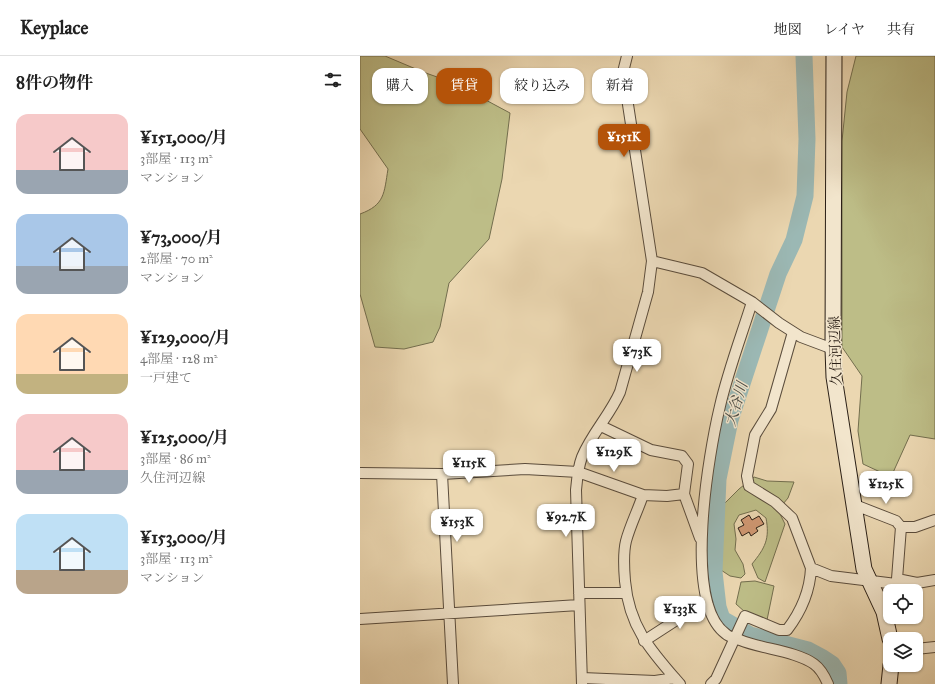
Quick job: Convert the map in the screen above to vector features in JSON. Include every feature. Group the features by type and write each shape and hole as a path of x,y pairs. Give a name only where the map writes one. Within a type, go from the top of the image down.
{"main road":[{"name":"久住河辺線","path":"834,56 834,377 864,569 883,610"},
{"path":"889,684 890,672"}],"street":[{"path":"627,56 623,72 652,261 648,292 622,385 614,407 582,457 578,472 576,490 582,681 677,681"},
{"path":"652,261 702,273 752,302 801,337 833,349"},
{"path":"752,302 719,408 703,512 703,573 708,605 710,613 718,627 726,635 736,635 809,662 821,671 828,684"},
{"path":"712,684 716,679 745,616 779,630 787,630 806,597 811,568 792,518 774,502 749,486 747,476 755,435 771,409 793,332"},
{"path":"601,426 651,450 682,456 688,464 684,494 702,542"},
{"path":"360,473 442,474 525,469 578,472 644,495 667,496 684,494"},
{"path":"442,474 453,684"},
{"path":"644,495 626,542 624,572 626,593 633,621 644,641 677,681"},
{"path":"855,505 896,520 901,527 896,584"},
{"path":"901,527 915,527 935,520"},
{"path":"811,568 831,576 891,584"},
{"path":"906,584 935,580"},
{"path":"579,593 626,593"},
{"path":"360,619 579,605"},
{"path":"644,641 681,617 708,605"},
{"path":"923,648 935,647"}],"green space":[{"path":"360,56 385,56 414,68 372,68 372,104 428,104 428,74 436,77 436,104 492,103 510,113 502,179 489,239 449,283 440,327 433,342 404,349 375,347 360,294 360,214 374,207 379,202 384,191 388,169 360,129"},
{"path":"856,56 935,56 935,439 910,435 891,477 863,464 858,431 862,376 842,347 842,141 847,92"},
{"path":"754,477 767,481 794,482 788,498 778,510 785,524 765,582 758,578 752,564 763,548 767,538 766,518 756,510 739,515 734,524 736,539 735,550 743,564 745,574 741,578 730,576 718,568 721,507 739,489"},
{"path":"755,581 774,586 767,620 745,612 736,604 741,582"}],"building":[{"path":"749,515 752,520 759,516 764,524 756,528 758,531 751,536 749,532 742,536 738,528 744,525 741,520"}],"waterway":[{"name":"大谷川","path":"804,56 807,139 805,196 794,240 778,274 730,420 718,479 714,572 718,607 722,619 750,635 808,650 823,658 832,664 838,673 839,684"}]}
